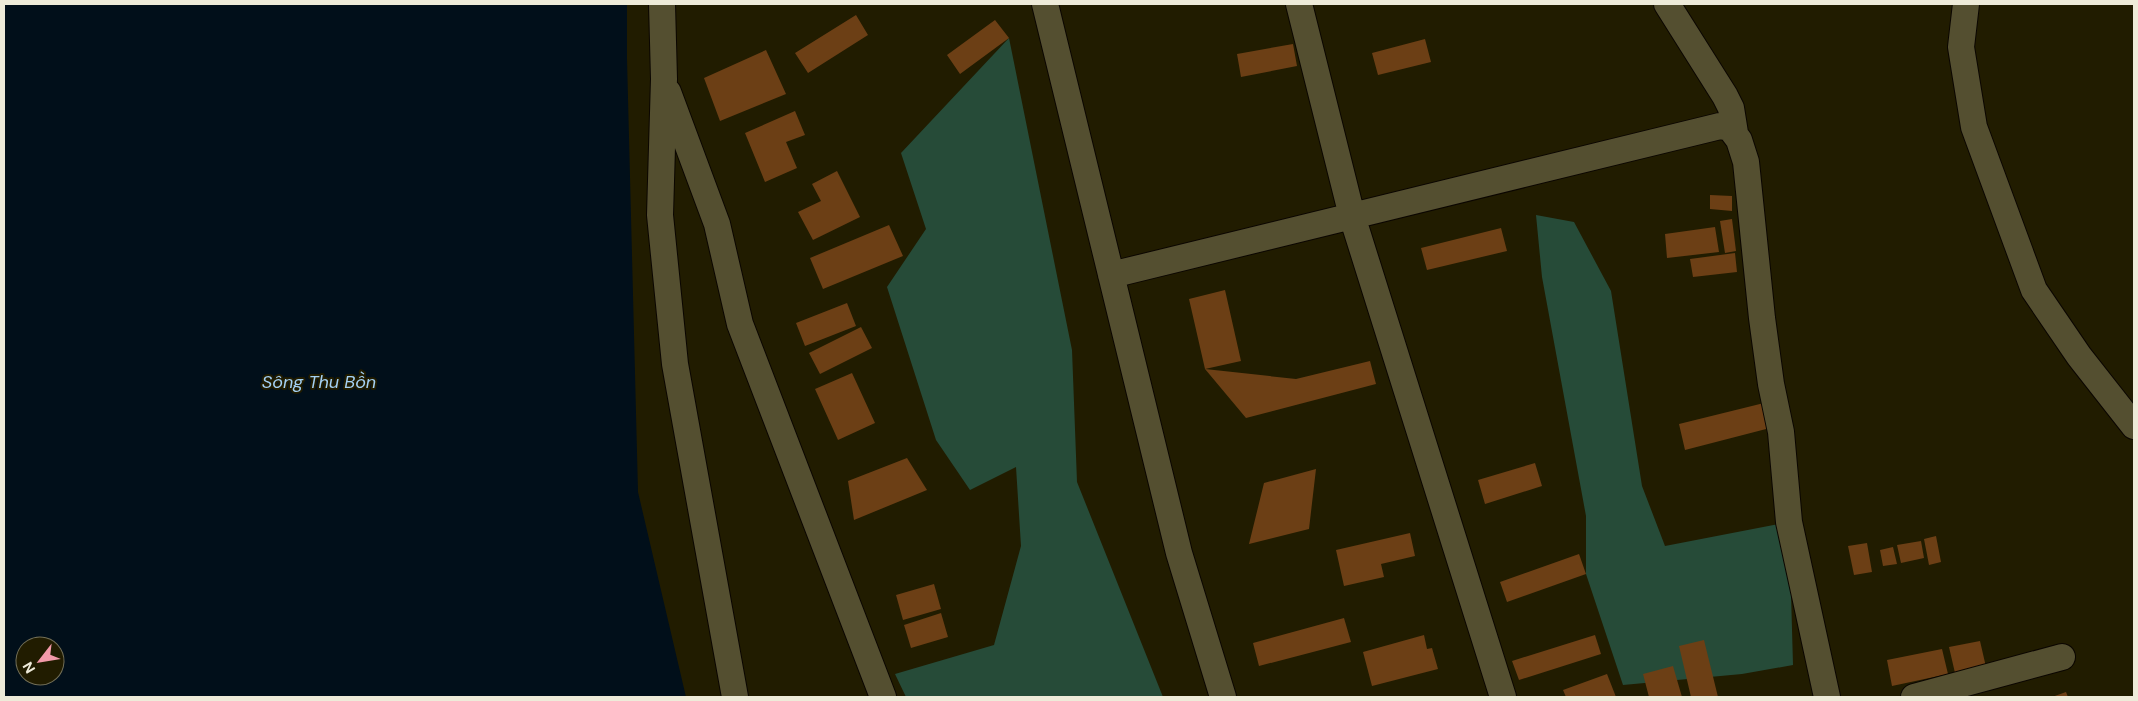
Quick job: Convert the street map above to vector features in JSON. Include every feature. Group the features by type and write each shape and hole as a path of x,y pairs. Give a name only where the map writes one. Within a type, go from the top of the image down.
{"street":[{"path":"662,4 664,79 660,215 675,364 735,697"},
{"path":"1045,4 1180,553 1223,697"},
{"path":"1299,4 1352,216 1503,697"},
{"path":"1667,4 1725,96 1731,108 1735,133 1744,151 1762,318 1771,384 1781,432 1789,522 1827,697"},
{"path":"1966,4 1961,48 1974,127 2034,290 2079,356 2134,426"},
{"path":"664,79 717,224 740,324 883,697"},
{"path":"1111,275 1720,126 1730,128 1735,133"},
{"path":"1914,697 2062,657"}],"green space":[{"path":"1009,38 1072,350 1077,482 1163,697 906,697 895,674 994,645 1021,546 1016,467 970,490 936,440 887,287 926,229 901,153"},
{"path":"1536,215 1574,222 1611,291 1642,486 1665,546 1789,522 1793,665 1742,674 1623,685 1586,574 1586,516 1542,277"}],"water":[{"name":"Sông Thu Bồn","path":"4,4 627,4 638,492 686,697 4,697"}],"building":[{"path":"856,15 868,35 808,73 795,53"},
{"path":"995,20 1009,38 960,74 947,55"},
{"path":"1425,39 1431,62 1378,75 1372,53"},
{"path":"1293,44 1297,66 1241,77 1237,54"},
{"path":"766,50 786,94 720,121 704,78"},
{"path":"795,111 805,135 786,142 797,168 765,182 745,133"},
{"path":"837,171 860,217 813,240 798,212 821,201 812,184"},
{"path":"1710,195 1732,196 1732,211 1710,209"},
{"path":"1732,219 1736,251 1725,253 1720,221"},
{"path":"889,225 903,256 823,289 810,258"},
{"path":"1715,227 1719,252 1667,258 1665,234"},
{"path":"1501,228 1507,251 1427,270 1421,248"},
{"path":"1735,253 1737,272 1693,277 1690,259"},
{"path":"1225,290 1241,361 1205,369 1189,299"},
{"path":"847,303 856,326 805,346 796,323"},
{"path":"861,327 872,348 820,374 809,353"},
{"path":"1370,361 1376,384 1246,418 1205,369 1296,379"},
{"path":"852,373 875,423 838,440 815,389"},
{"path":"1764,403 1770,428 1685,450 1679,424"},
{"path":"907,458 927,490 854,520 848,481"},
{"path":"1535,463 1542,486 1485,504 1478,480"},
{"path":"1316,469 1309,529 1249,544 1264,483"},
{"path":"1410,533 1415,556 1381,564 1384,577 1344,586 1336,550"},
{"path":"1936,536 1941,562 1929,565 1924,539"},
{"path":"1921,541 1924,558 1901,563 1897,545"},
{"path":"1867,543 1872,572 1854,575 1848,546"},
{"path":"1893,547 1897,564 1883,566 1880,550"},
{"path":"1579,554 1586,574 1507,602 1500,582"},
{"path":"934,584 941,609 903,620 896,595"},
{"path":"941,613 948,637 911,648 904,625"},
{"path":"1344,618 1351,642 1259,666 1253,643"},
{"path":"1424,635 1427,649 1432,648 1438,669 1372,686 1363,652"},
{"path":"1595,635 1601,654 1519,680 1512,661"},
{"path":"1704,640 1718,697 1691,697 1679,646"},
{"path":"1980,641 1986,667 1955,673 1949,647"},
{"path":"1942,649 1948,674 1892,686 1887,660"},
{"path":"1673,666 1682,697 1649,697 1643,674"},
{"path":"1607,674 1616,697 1566,697 1563,690"},
{"path":"2066,692 2068,697 2052,697"}]}
